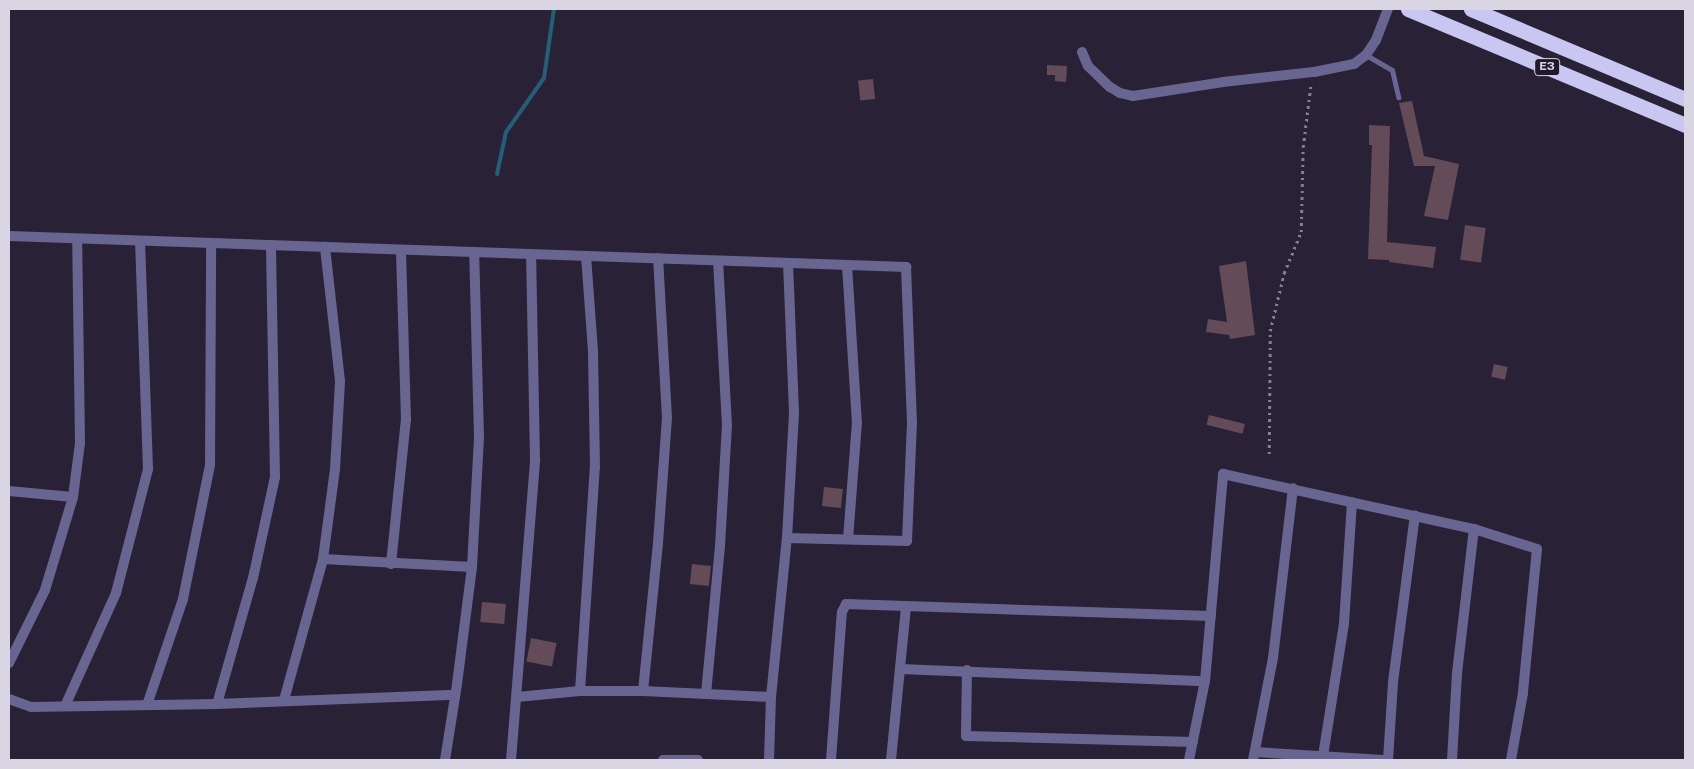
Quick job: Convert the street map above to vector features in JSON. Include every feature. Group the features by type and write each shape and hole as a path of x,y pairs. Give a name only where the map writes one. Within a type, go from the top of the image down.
{"highway":[{"name":"E3","path":"1408,9 1685,125"},
{"name":"E3","path":"1471,9 1685,99"}],"street":[{"path":"1082,52 1088,66 1110,87 1120,93 1133,96 1223,82 1314,72 1354,64 1366,55 1376,40 1388,9"},
{"path":"9,236 906,267 912,422 907,541 848,538 787,538"},
{"path":"9,663 45,590 73,497 80,443 77,239"},
{"path":"66,706 116,592 148,469 140,241"},
{"path":"147,705 183,599 210,465 211,243"},
{"path":"218,704 253,578 275,477 271,245"},
{"path":"284,700 323,559 335,469 340,381 325,247"},
{"path":"391,564 406,420 401,250"},
{"path":"445,760 472,567 479,437 474,252"},
{"path":"511,760 535,459 532,255"},
{"path":"580,691 595,467 593,351 586,256"},
{"path":"643,691 658,543 667,418 658,258"},
{"path":"706,694 720,546 727,426 718,260"},
{"path":"769,760 771,697 787,538 794,412 788,263"},
{"path":"847,265 857,422 848,538"},
{"path":"1189,760 1205,681 1223,474 1474,529 1537,550 1523,693 1511,760"},
{"path":"1293,488 1273,658 1254,756 1323,756 1383,760"},
{"path":"9,491 73,497"},
{"path":"1323,756 1344,623 1352,502"},
{"path":"1388,760 1394,682 1415,516"},
{"path":"1452,760 1457,673 1474,529"},
{"path":"323,559 472,567"},
{"path":"831,760 842,612 846,604 906,608 1211,616"},
{"path":"891,760 906,608"},
{"path":"900,669 967,670 1205,681"},
{"path":"967,670 966,736 1193,742"},
{"path":"517,697 580,691 643,691 771,697"},
{"path":"9,699 31,706 66,706 218,704 455,695"},
{"path":"663,760 698,760"}],"lane":[{"path":"1366,55 1392,70 1398,97"}],"path":[{"path":"1269,454 1270,331 1284,273 1301,232 1304,147 1310,88 1314,72"}],"building":[{"path":"1047,65 1067,66 1066,82 1055,81 1055,75 1047,75"},
{"path":"873,79 875,99 860,100 858,81"},
{"path":"1412,101 1424,156 1459,164 1448,220 1424,216 1435,166 1414,166 1399,103"},
{"path":"1369,125 1390,126 1387,242 1436,247 1433,268 1389,262 1389,260 1368,259 1372,145 1369,145"},
{"path":"1465,225 1486,228 1481,263 1460,260"},
{"path":"1246,261 1255,335 1230,339 1229,335 1206,332 1208,319 1227,322 1219,266"},
{"path":"1494,364 1508,367 1505,380 1491,377"},
{"path":"1209,415 1245,424 1242,434 1207,425"},
{"path":"824,487 843,489 841,508 822,506"},
{"path":"692,564 711,566 709,586 690,584"},
{"path":"482,602 506,604 504,624 480,622"},
{"path":"531,638 557,643 552,667 526,662"}],"waterway":[{"path":"497,174 506,132 544,78 554,9"}]}
